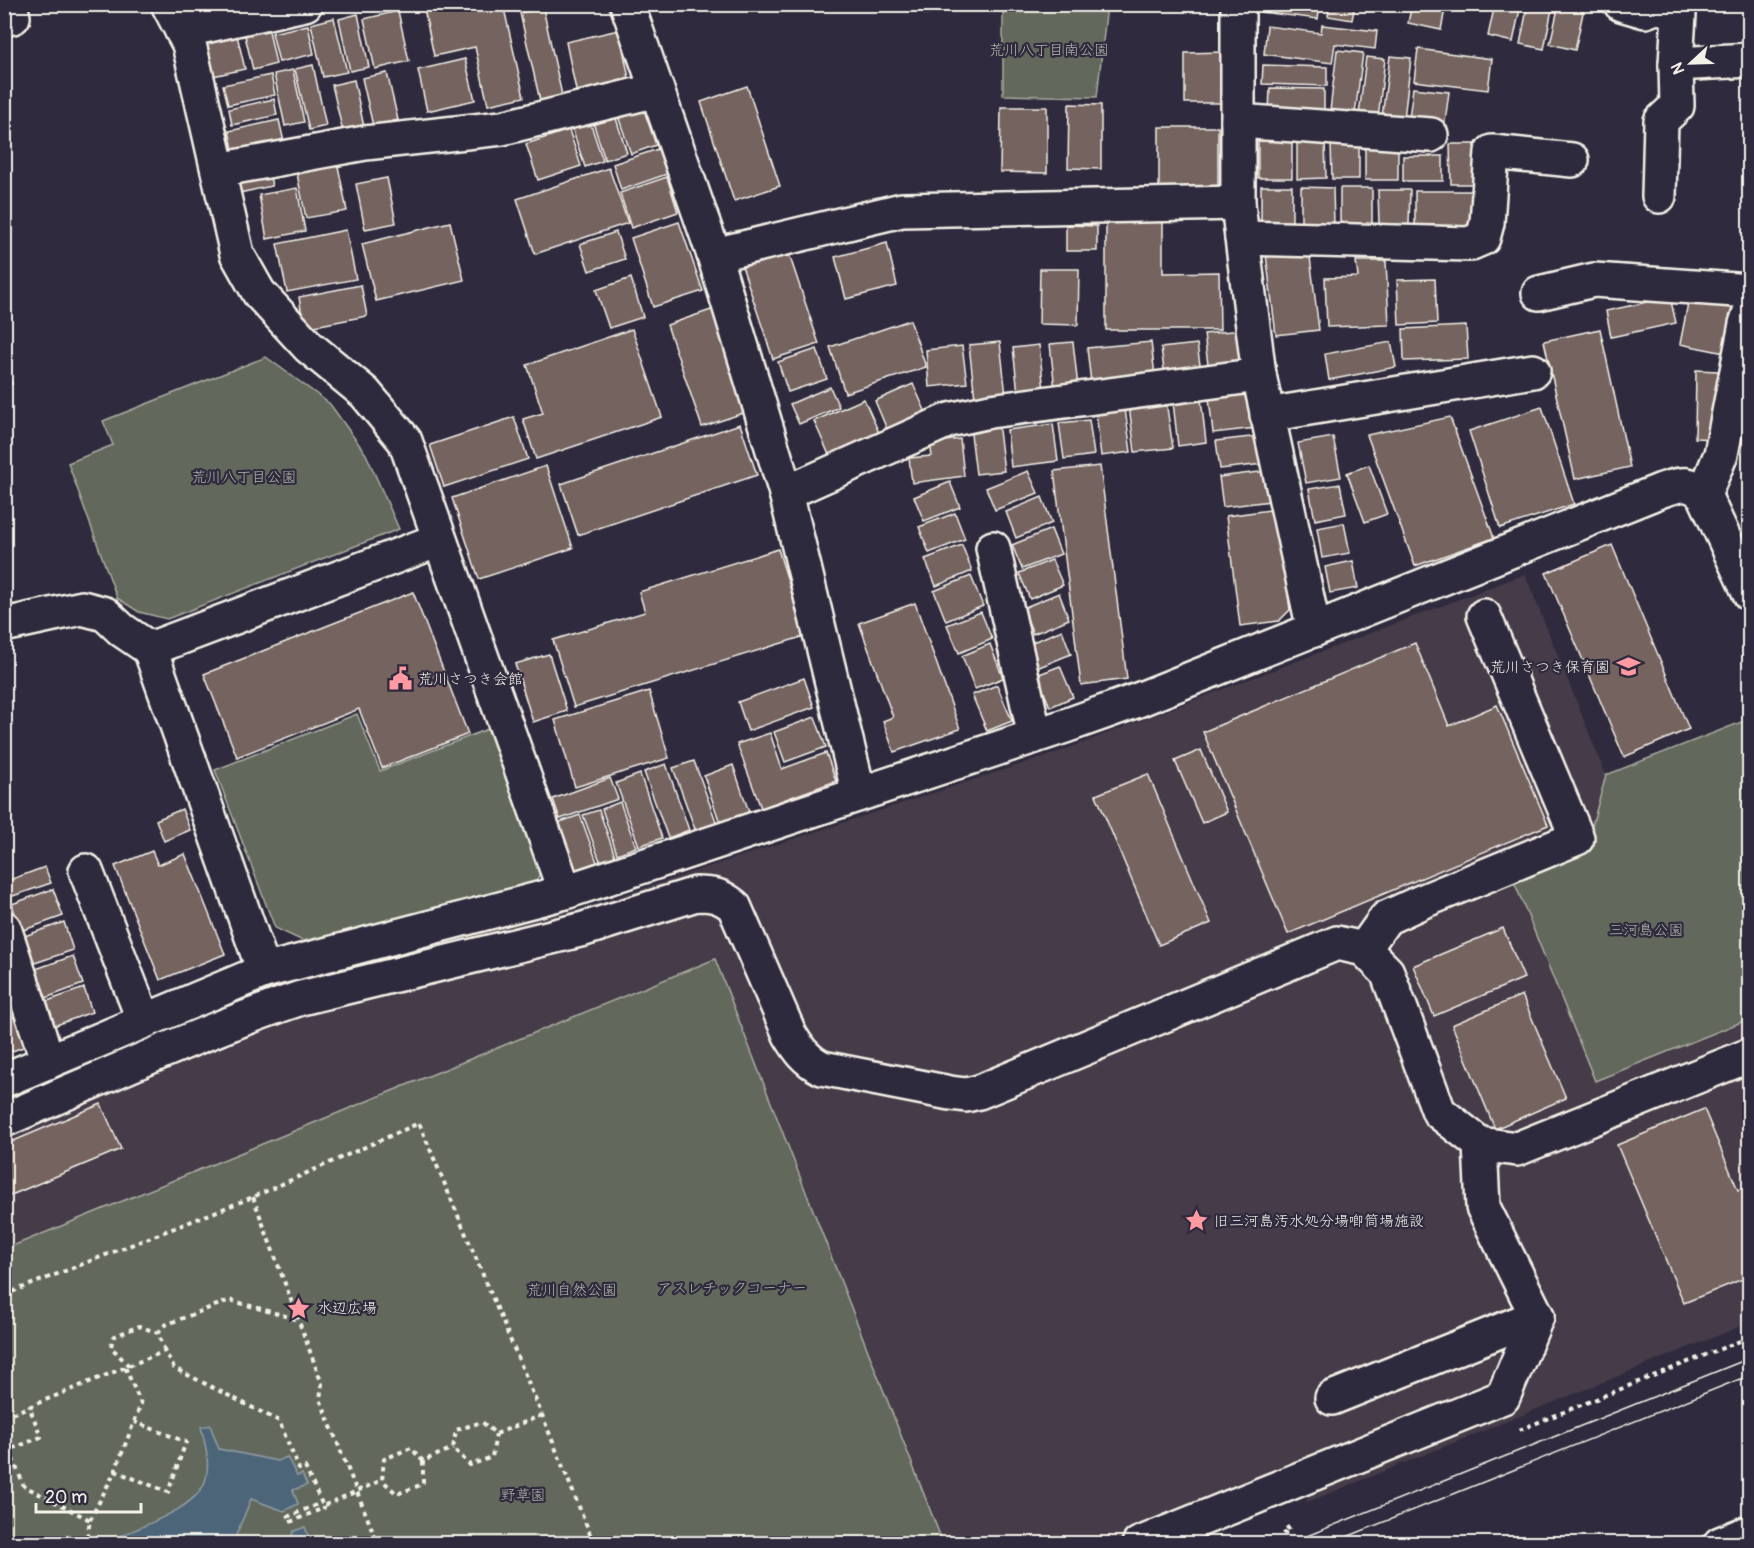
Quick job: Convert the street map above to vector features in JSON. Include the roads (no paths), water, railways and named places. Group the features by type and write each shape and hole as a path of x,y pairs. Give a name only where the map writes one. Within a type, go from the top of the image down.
{"street":[{"path":"4,19 13,17 10,4"},
{"path":"304,4 175,18 189,44 237,254 259,293 309,347 365,393 405,441 565,892"},
{"path":"627,4 714,255 786,493 859,795"},
{"path":"1238,4 1238,203 1258,375 1314,630"},
{"path":"1621,4 1646,11 1658,5 1679,14 1676,64 1677,106 1661,121 1659,196"},
{"path":"1676,64 1749,60"},
{"path":"218,170 365,143 502,128 657,90"},
{"path":"1238,121 1431,135"},
{"path":"1242,238 1469,244 1483,238 1487,223 1492,152 1572,160"},
{"path":"714,255 902,210 1238,203"},
{"path":"1539,293 1594,280 1749,291"},
{"path":"1704,495 1720,454 1749,312"},
{"path":"1268,415 1533,371"},
{"path":"786,493 949,420 990,411 1258,375"},
{"path":"4,1080 264,970 565,892 1138,700 1662,490 1683,484 1695,486 1704,495 1749,590"},
{"path":"150,649 439,540"},
{"path":"993,548 1035,736"},
{"path":"4,625 82,608 105,614 122,630 150,649 264,970"},
{"path":"1364,949 1386,918 1577,838 1484,616"},
{"path":"86,871 144,1022"},
{"path":"4,1120 279,1005 584,929 696,894 723,897 734,906 790,1035 801,1053 812,1063 822,1068 966,1095 980,1092 1337,943 1364,949 1387,972 1439,1112 1480,1144 1517,1149 1749,1055"},
{"path":"4,928 48,1062"},
{"path":"1140,1544 1503,1397 1537,1316 1484,1208 1480,1144"},
{"path":"1332,1398 1537,1316"}],"water":[{"path":"210,1425 219,1449 277,1461 287,1457 297,1476 302,1474 307,1485 293,1490 298,1504 284,1511 251,1499 233,1543 117,1543 116,1538 168,1515 193,1498 201,1489 206,1478 207,1452 201,1427"},
{"path":"305,1527 311,1543 288,1543 294,1531"}],"tram line":[{"path":"1287,1544 1750,1358"},
{"path":"1329,1544 1750,1375"}],"place":[{"name":"荒川さつき保育園","path":"1628,667"},
{"name":"荒川さつき会館","path":"400,679"},
{"name":"旧三河島汚水処分場喞筒場施設","path":"1196,1221"},
{"name":"水辺広場","path":"299,1308"}],"park label":[{"name":"荒川八丁目南公園","path":"1049,50"},
{"name":"荒川八丁目公園","path":"244,477"},
{"name":"三河島公園","path":"1646,930"},
{"name":"アスレチックコーナー","path":"732,1288"},
{"name":"荒川自然公園","path":"572,1290"},
{"name":"野草園","path":"523,1495"}]}
